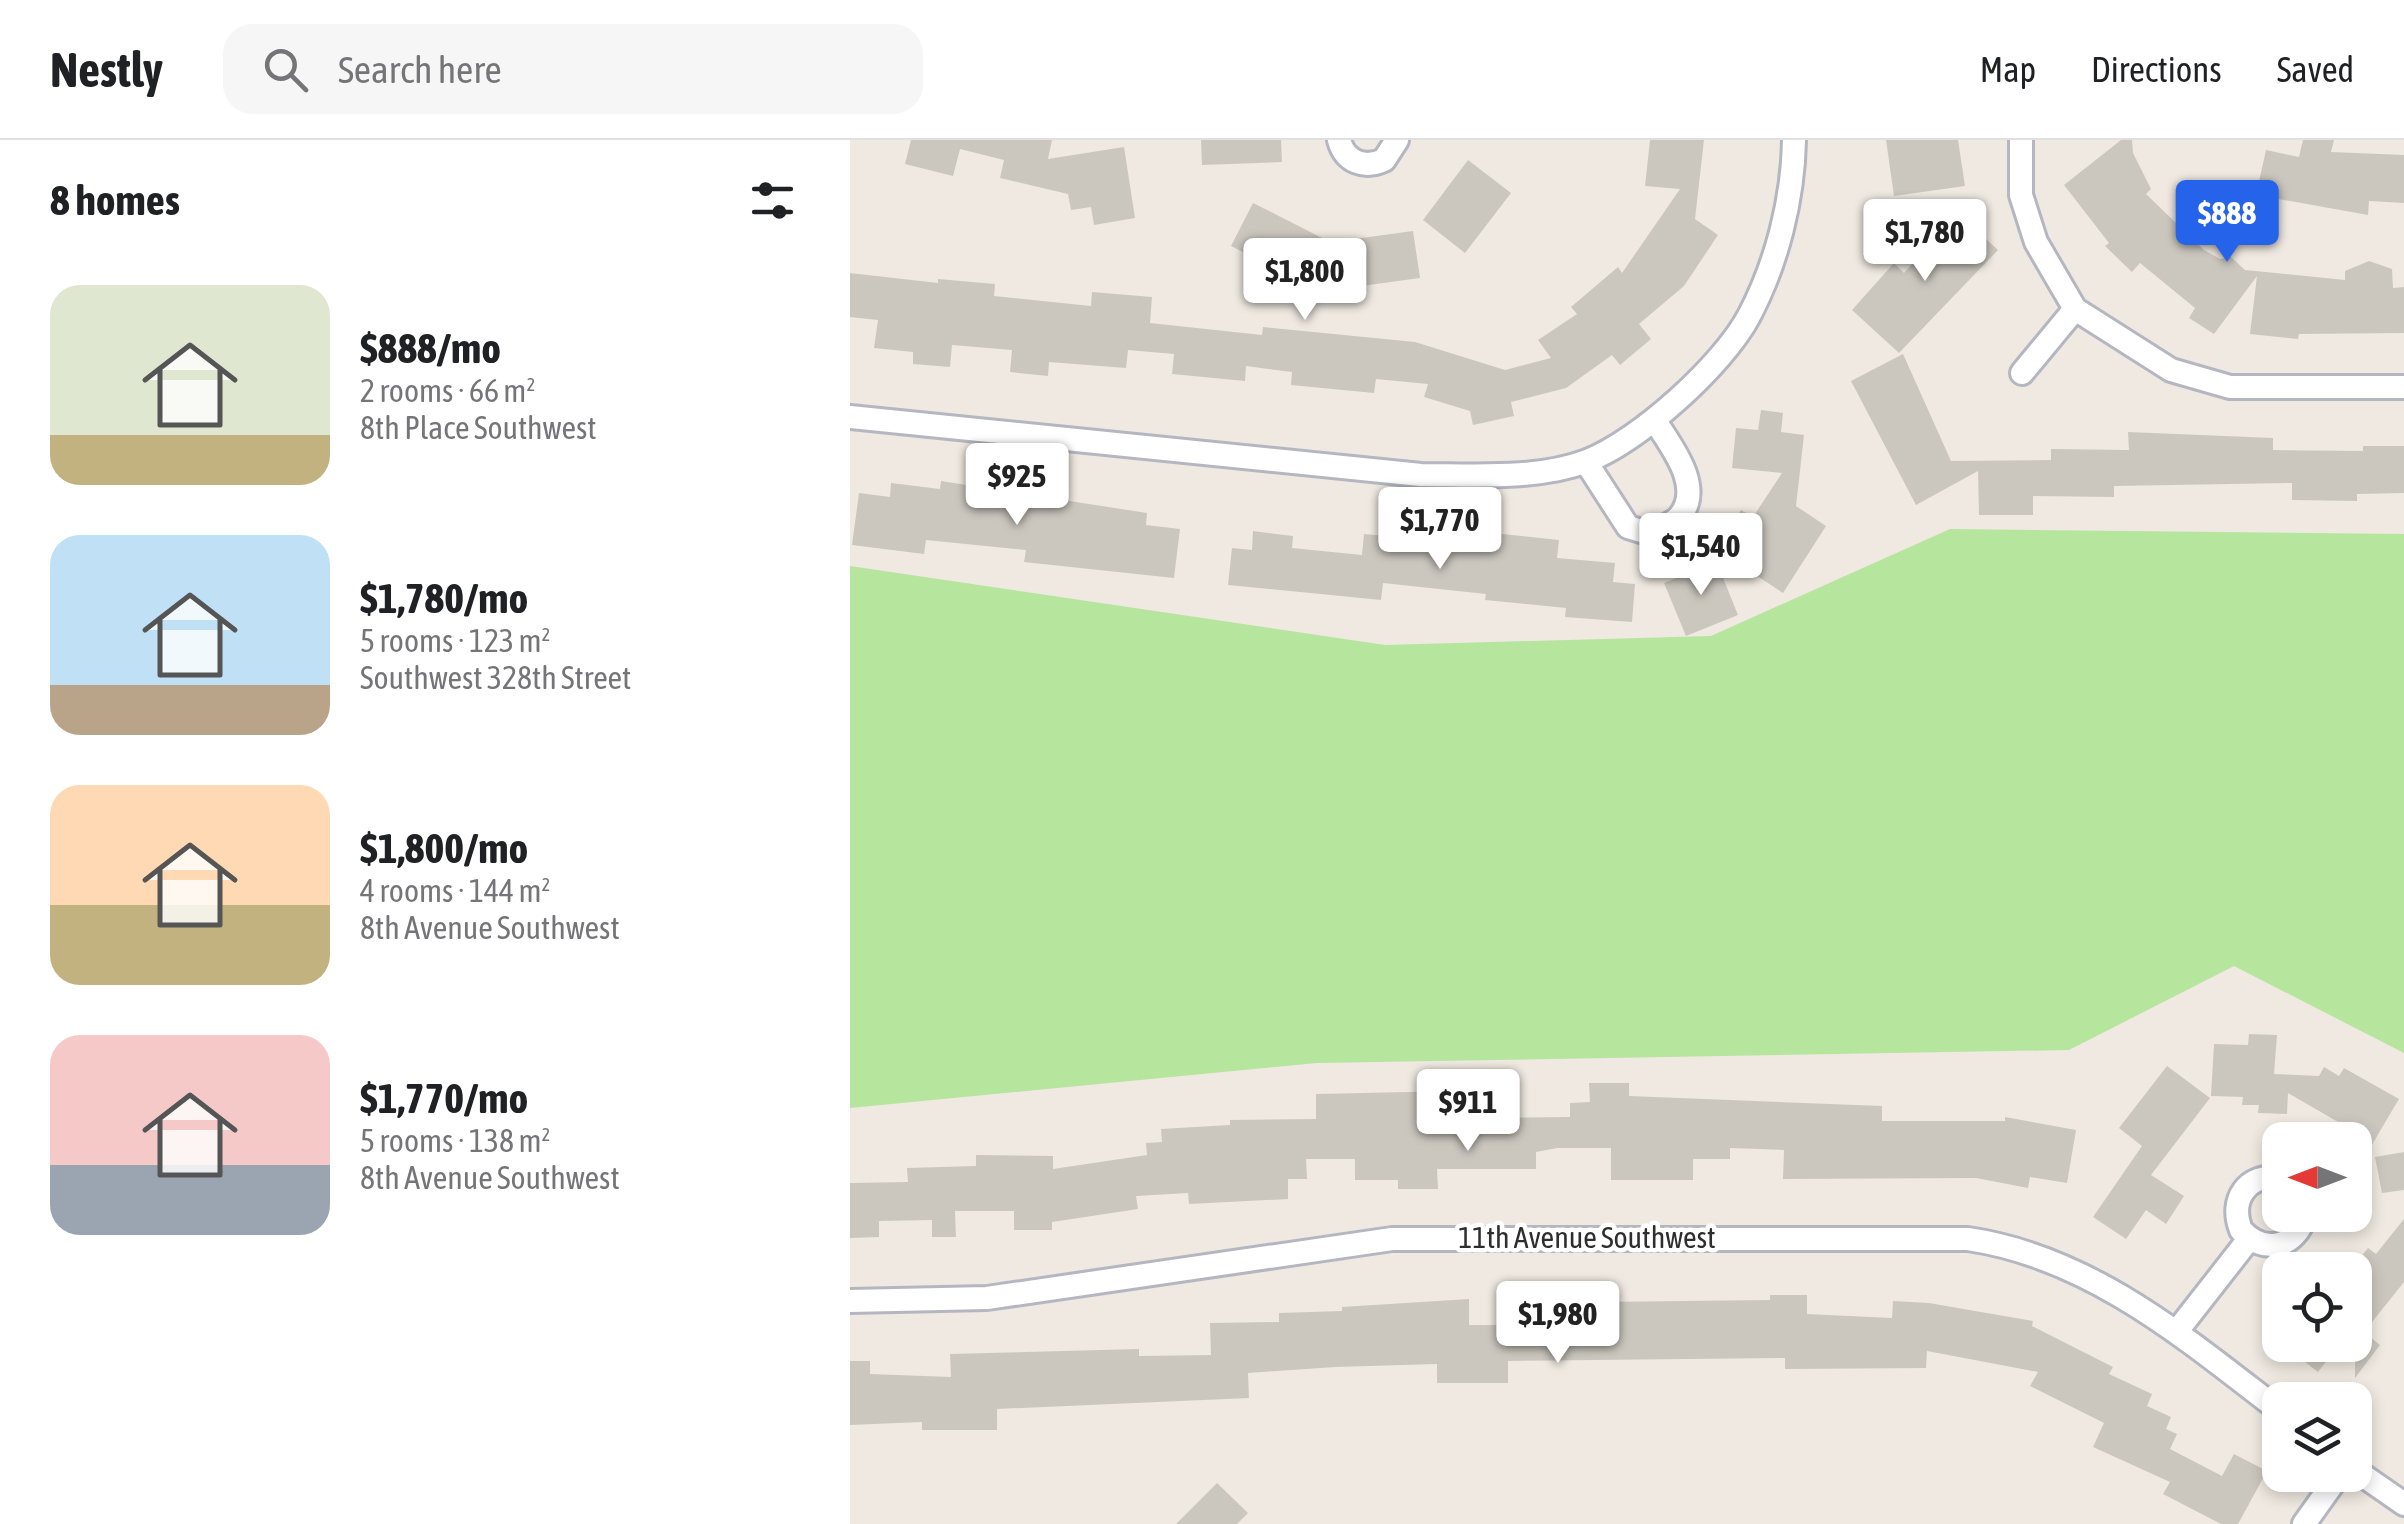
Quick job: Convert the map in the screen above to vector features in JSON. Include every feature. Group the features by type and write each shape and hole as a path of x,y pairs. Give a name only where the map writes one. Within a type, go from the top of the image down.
{"street":[{"path":"1339,140 1346,156 1364,165 1384,160 1397,140"},
{"path":"850,418 1421,475 1493,475 1586,462 1656,421 1748,318 1782,232 1794,140"},
{"path":"2021,140 2021,195 2031,227 2075,309 2172,370 2230,386 2404,387"},
{"path":"2022,373 2075,309"},
{"path":"1586,462 1628,527 1651,534 1679,517 1689,494 1683,465 1656,421"},
{"path":"2262,1178 2240,1195 2236,1218 2249,1239 2272,1246 2284,1244 2298,1232"},
{"name":"11th Avenue Southwest","path":"850,1300 987,1298 1392,1239 1968,1240 2004,1244 2090,1277 2177,1331 2262,1398"},
{"path":"2177,1331 2249,1239"},
{"path":"2372,1482 2404,1504"},
{"path":"2304,1524 2327,1492"}],"green space":[{"path":"1950,529 2404,534 2404,1053 2234,966 2069,1050 1317,1063 850,1108 850,566 1385,645 1711,636"}],"building":[{"path":"911,140 1052,140 1048,159 1124,147 1135,218 1094,225 1091,207 1071,210 1068,194 1000,178 1004,160 960,149 953,176 905,164"},
{"path":"1201,140 1281,140 1282,162 1202,165"},
{"path":"1650,140 1704,140 1695,219 1718,235 1684,286 1639,324 1651,339 1620,365 1612,355 1566,388 1511,402 1514,416 1473,425 1470,411 1424,397 1428,384 1376,379 1374,393 1291,385 1292,372 1246,366 1245,381 1172,374 1174,354 1128,350 1126,368 1049,362 1048,376 1010,372 1012,350 952,345 950,367 913,364 913,352 874,348 878,320 850,317 850,273 938,283 938,279 995,284 994,296 1091,306 1092,292 1152,297 1150,323 1262,335 1263,327 1415,342 1505,370 1551,358 1538,340 1577,314 1571,307 1618,267 1622,273 1680,189 1645,186"},
{"path":"1886,140 1958,140 1965,186 1894,196"},
{"path":"2121,140 2132,140 2133,153 2151,189 2146,194 2204,250 2220,259 2231,257 2245,270 2345,280 2345,271 2369,261 2392,269 2393,288 2404,287 2404,333 2299,334 2298,339 2250,334 2257,276 2214,334 2189,318 2195,308 2140,263 2132,272 2105,246 2109,243 2064,185"},
{"path":"2303,140 2334,140 2331,152 2404,155 2404,203 2369,201 2368,215 2256,195 2266,150 2299,157"},
{"path":"1468,160 1511,193 1465,253 1423,220"},
{"path":"1253,203 1330,242 1308,285 1231,246"},
{"path":"1958,213 1998,250 1899,353 1852,310 1894,263 1904,273"},
{"path":"1413,231 1420,278 1354,287 1347,240"},
{"path":"1903,354 1951,461 2051,460 2051,449 2129,450 2128,432 2273,438 2273,450 2363,451 2363,446 2404,446 2404,493 2357,494 2357,501 2292,500 2292,483 2114,486 2114,497 2033,496 2033,515 1979,515 1978,471 1916,505 1851,381"},
{"path":"1761,410 1783,413 1781,432 1804,435 1796,506 1826,526 1783,593 1716,549 1741,510 1753,517 1782,473 1732,468 1736,428 1758,430"},
{"path":"941,481 1147,513 1146,525 1180,529 1174,578 1024,562 1026,550 926,540 924,554 852,545 859,493 890,497 891,483 940,489"},
{"path":"1253,531 1293,536 1292,548 1362,555 1364,534 1491,546 1493,533 1559,540 1557,558 1615,563 1613,582 1635,584 1632,622 1565,617 1566,608 1485,600 1486,594 1383,583 1381,600 1228,585 1232,548 1252,550"},
{"path":"1713,553 1738,615 1686,636 1664,583 1704,567"},
{"path":"2249,1034 2277,1035 2274,1074 2319,1076 2324,1067 2339,1076 2344,1068 2399,1099 2372,1145 2372,1122 2338,1122 2288,1093 2287,1114 2258,1113 2259,1105 2242,1105 2243,1097 2211,1096 2214,1044 2248,1045"},
{"path":"2167,1066 2210,1098 2151,1175 2184,1196 2166,1224 2146,1210 2126,1239 2093,1217 2142,1146 2119,1128"},
{"path":"1589,1083 1629,1083 1629,1096 1882,1106 1882,1121 2005,1121 2005,1117 2076,1130 2067,1183 2030,1177 2028,1188 1976,1178 1783,1179 1784,1150 1730,1148 1730,1159 1693,1159 1693,1180 1611,1180 1611,1148 1557,1148 1536,1152 1536,1169 1437,1169 1438,1189 1398,1189 1398,1180 1355,1180 1355,1159 1306,1159 1307,1179 1288,1179 1288,1199 1189,1204 1188,1193 1136,1196 1138,1209 1052,1222 1052,1230 1014,1230 1014,1211 955,1211 956,1237 932,1237 932,1220 879,1221 879,1237 850,1238 850,1183 908,1182 907,1168 976,1166 976,1155 1053,1156 1053,1169 1147,1155 1146,1143 1162,1142 1161,1129 1230,1125 1230,1120 1316,1119 1316,1094 1456,1091 1456,1111 1476,1111 1476,1118 1570,1117 1570,1103 1590,1102"},
{"path":"2404,1152 2404,1190 2382,1193 2375,1157"},
{"path":"2404,1219 2404,1282 2372,1322 2372,1252 2365,1252 2368,1248 2376,1254"},
{"path":"1770,1295 1807,1295 1807,1314 1892,1318 1893,1301 1929,1303 2033,1321 2032,1326 2113,1367 2109,1374 2152,1394 2147,1406 2171,1417 2166,1429 2177,1434 2170,1449 2222,1476 2234,1454 2262,1468 2262,1480 2238,1524 2221,1524 2163,1494 2170,1482 2093,1447 2104,1423 2030,1386 2038,1372 1927,1351 1926,1368 1785,1369 1785,1358 1508,1361 1508,1383 1437,1383 1437,1364 1335,1367 1248,1373 1249,1398 997,1409 997,1430 922,1430 922,1422 850,1425 850,1361 870,1361 870,1374 951,1377 950,1354 1139,1349 1139,1356 1211,1355 1210,1323 1279,1322 1279,1313 1342,1311 1342,1307 1469,1299 1469,1325 1515,1325 1515,1311 1599,1310 1599,1302 1770,1300"},
{"path":"2372,1338 2380,1345 2372,1356"},
{"path":"2305,1362 2326,1362 2318,1372"},
{"path":"2355,1362 2367,1362 2355,1378"},
{"path":"1217,1483 1248,1513 1237,1524 1176,1524"}]}
